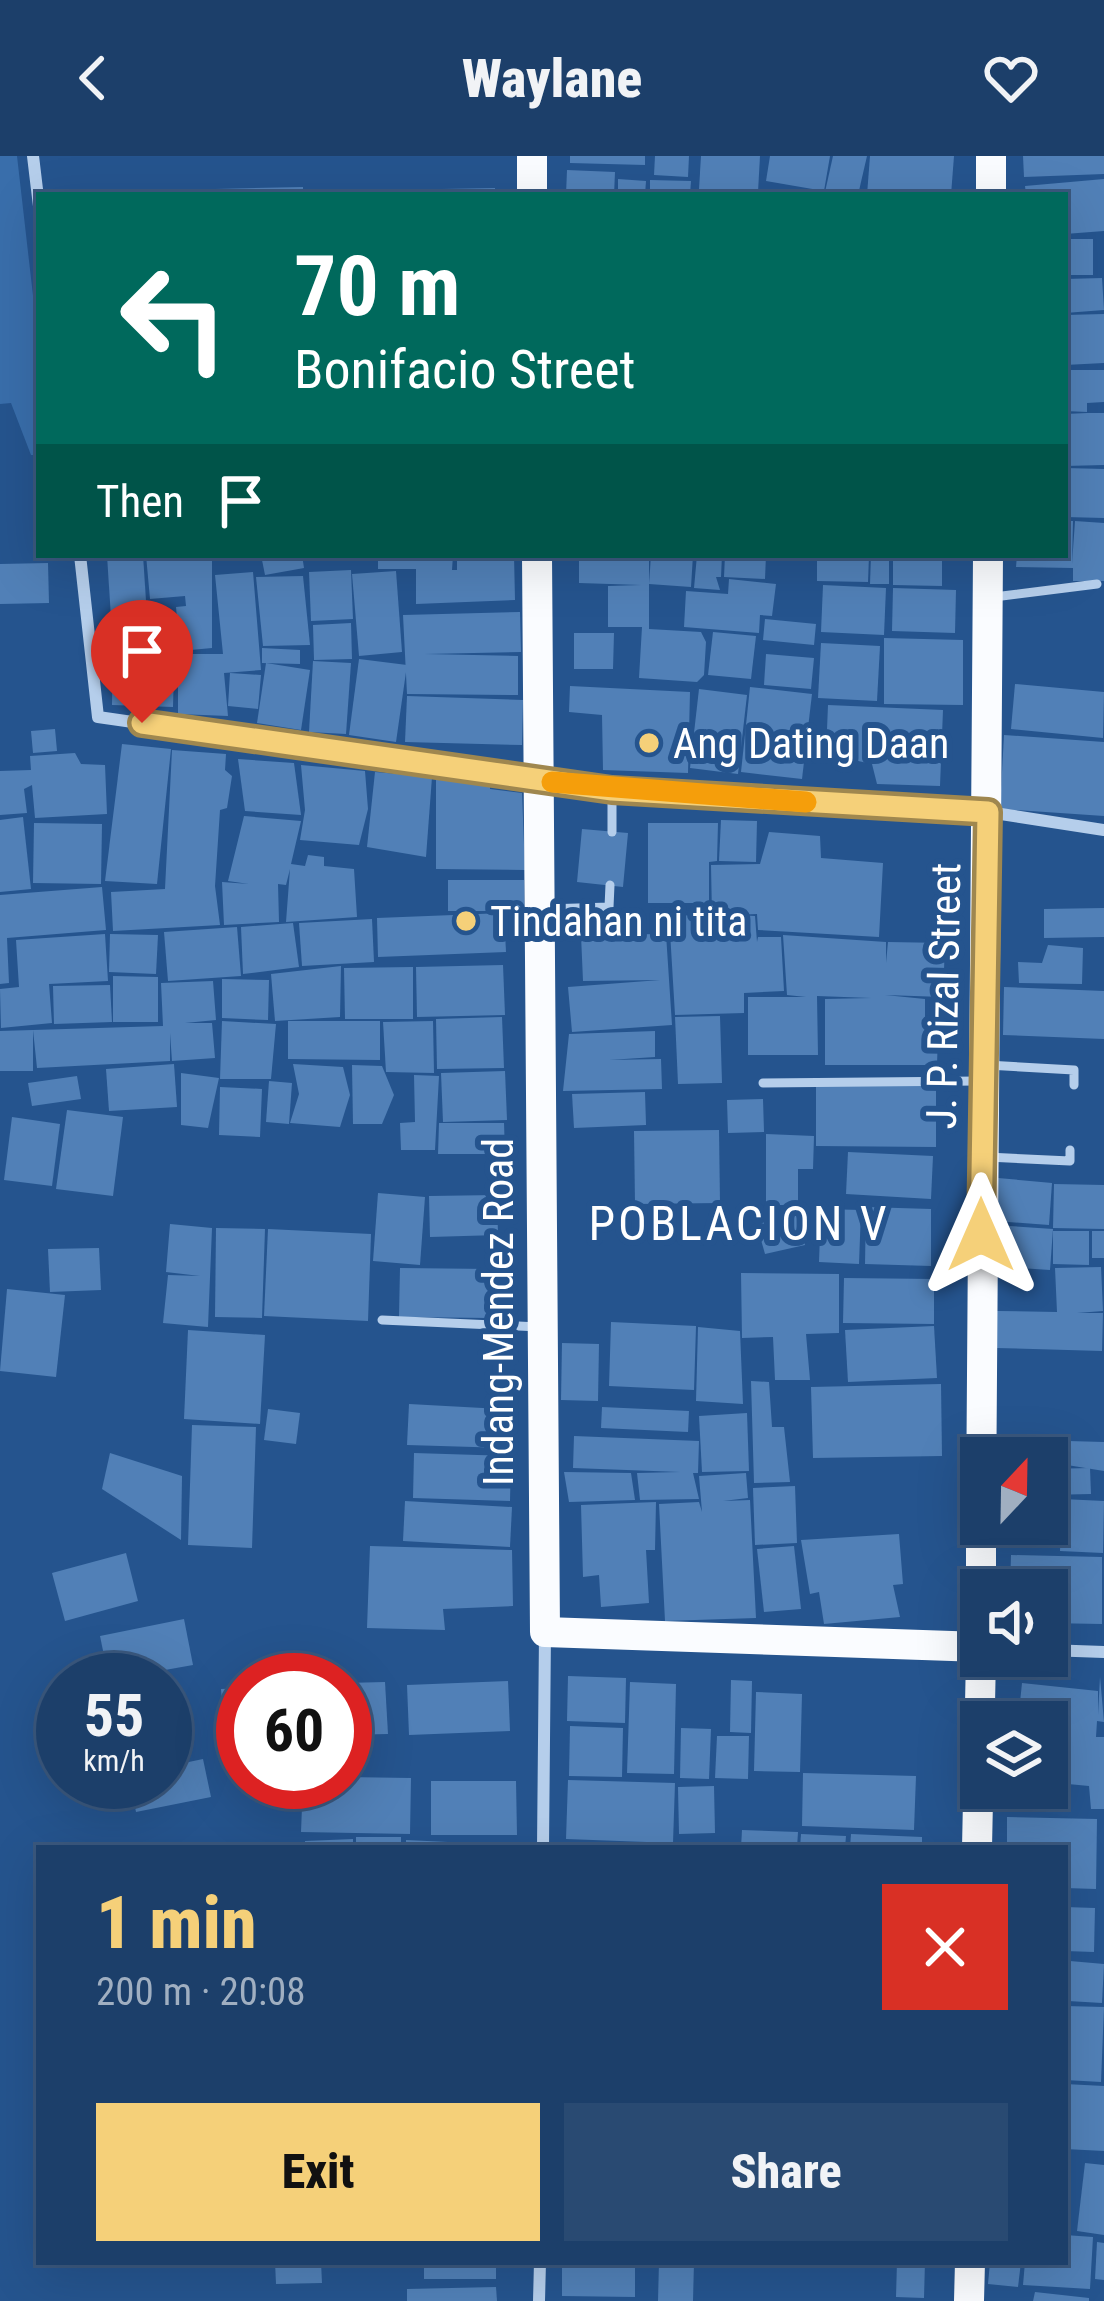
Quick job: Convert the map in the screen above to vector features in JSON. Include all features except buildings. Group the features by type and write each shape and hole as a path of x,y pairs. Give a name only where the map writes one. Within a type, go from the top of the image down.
{"main road":[{"path":"532,156 532,192"},
{"path":"991,156 991,192"},
{"name":"Indang-Mendez Road","path":"537,558 544,1631"},
{"name":"J. P. Rizal Street","path":"981,1437 988,558"},
{"path":"544,1631 960,1651"},
{"path":"977,1845 980,1677"},
{"path":"969,2301 970,2265"}],"street":[{"path":"33,156 37,192"},
{"path":"80,558 98,717 612,790 988,812 1104,830"},
{"path":"543,1845 544,1631"},
{"path":"1068,1651 1104,1652"},
{"path":"539,2301 540,2265"}],"lane":[{"path":"988,598 1097,584"},
{"path":"612,790 612,832"},
{"path":"538,910 609,907 610,885"},
{"path":"763,1083 1075,1070 1074,1085"},
{"path":"981,1156 1070,1161 1070,1150"},
{"path":"382,1320 539,1327"}],"shaded area":[{"path":"0,156 17,156 36,322 36,455 31,455 11,403 0,404"}],"slow traffic":[{"path":"552,782 806,802"}],"place":[{"name":"Ang Dating Daan","path":"649,743"},
{"name":"Tindahan ni tita","path":"466,921"}],"district":[{"name":"POBLACION V","path":"739,1223"}],"route":[{"path":"142,723 612,790 988,812 981,1235"}]}
